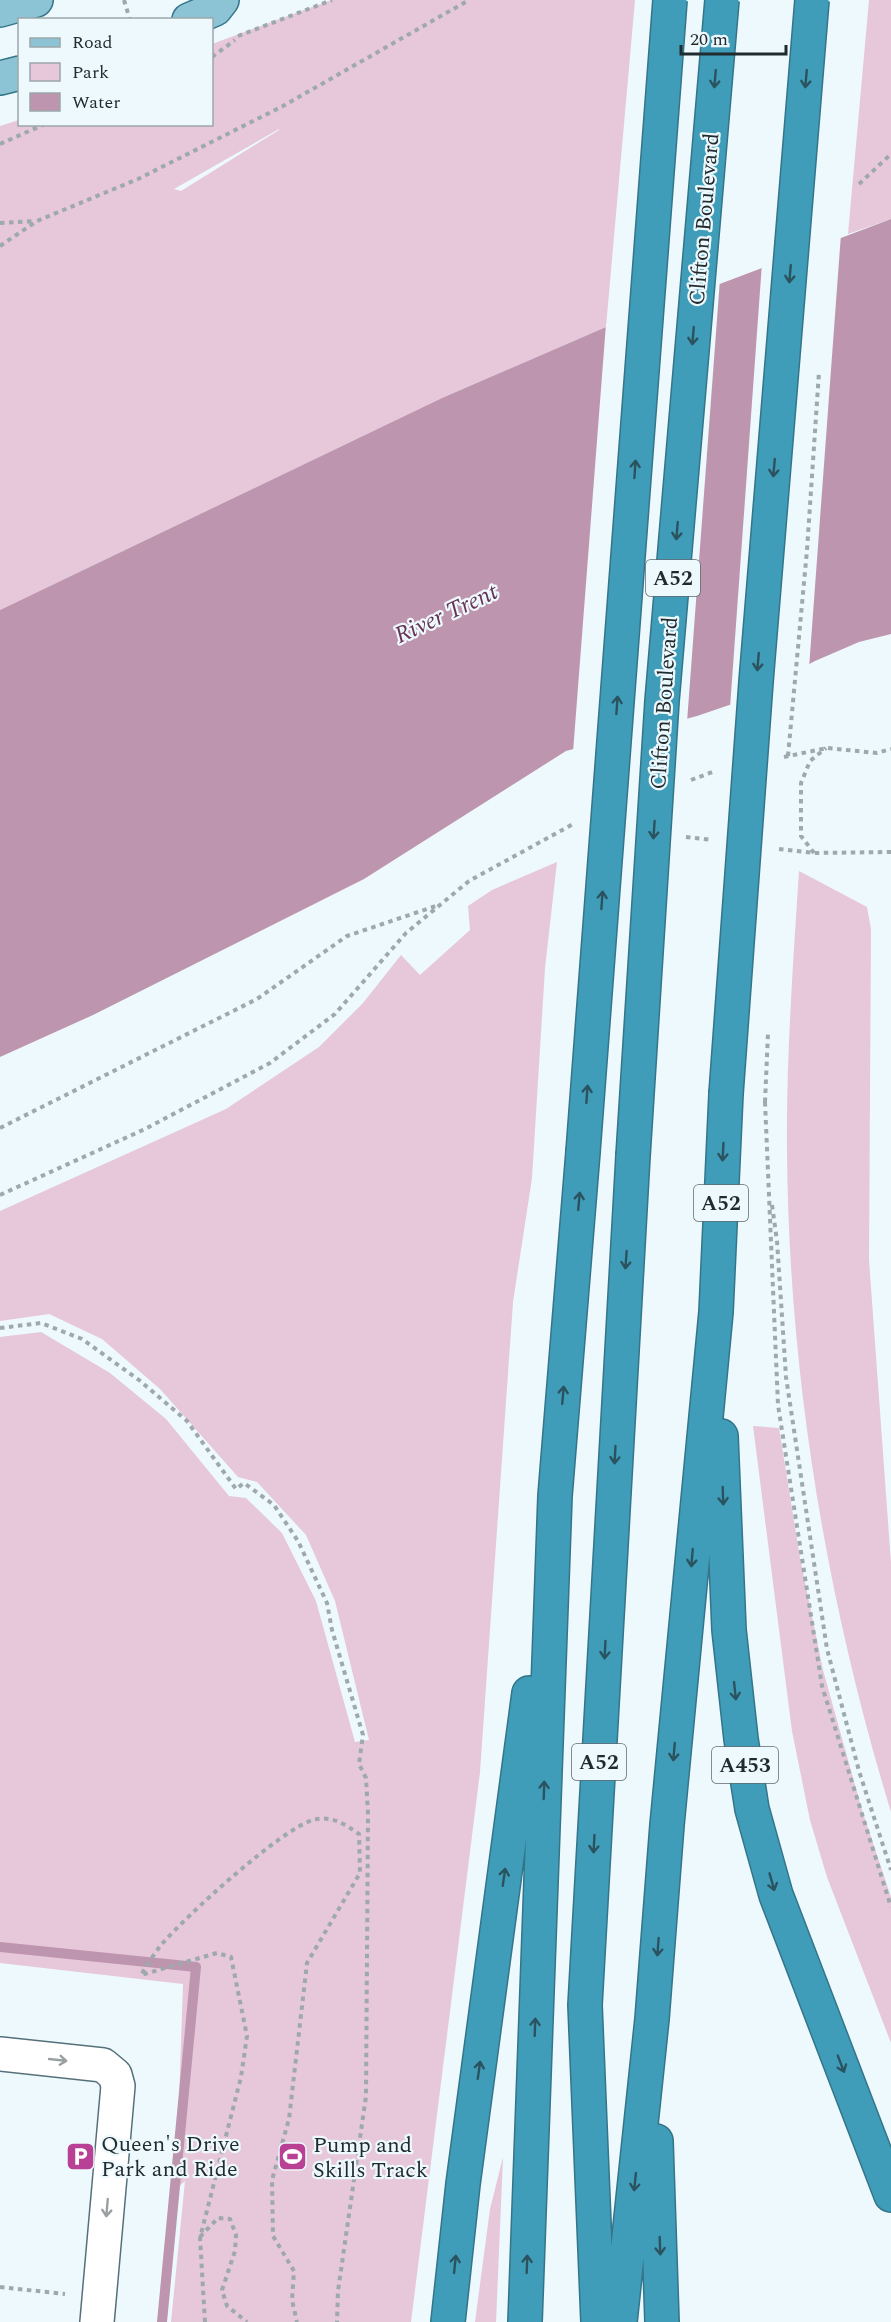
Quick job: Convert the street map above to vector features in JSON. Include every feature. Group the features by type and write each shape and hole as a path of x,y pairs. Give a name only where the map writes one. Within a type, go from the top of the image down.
{"highway":[{"name":"Clifton Boulevard","path":"555,1496 670,0"},
{"name":"Clifton Boulevard","path":"598,2322 585,2005 633,1156 662,701 722,0"},
{"name":"A52","path":"620,2322 652,2019 667,1825 716,1312 726,1094 758,659 812,0"},
{"name":"A453","path":"716,1312 729,1630 741,1739 752,1809 776,1894 891,2195"},
{"name":"A52","path":"525,2322 555,1496"},
{"path":"448,2322 463,2184 555,1496"},
{"path":"652,2019 662,2322"}],"main road":[{"path":"0,10 36,0"},
{"path":"194,18 215,9 222,0"},
{"path":"0,78 18,74"}],"lane":[{"path":"0,2054 103,2065 115,2075 118,2086 98,2310"}],"path":[{"path":"124,0 129,18"},
{"path":"213,56 240,36 332,0"},
{"path":"0,246 37,221 138,179 272,111 469,0"},
{"path":"0,144 40,126"},
{"path":"860,184 891,154"},
{"path":"0,223 37,221"},
{"path":"788,764 807,550 820,360"},
{"path":"783,757 826,748 877,753 891,749"},
{"path":"814,853 801,836 801,783 810,761 826,748"},
{"path":"685,782 717,770"},
{"path":"0,1195 145,1129 270,1063 335,1014 406,933 469,881 580,821"},
{"path":"779,859 780,847"},
{"path":"808,852 891,852"},
{"path":"0,1128 257,999 347,936 440,904"},
{"path":"768,1031 765,1102 778,1405 822,1686 891,1907"},
{"path":"768,1184 777,1241 786,1377 827,1650 859,1771 891,1870"},
{"path":"0,1328 41,1323 82,1339 139,1380 187,1421 236,1489 244,1483 274,1505 298,1541 327,1603 332,1630 363,1735 359,1764 366,1778 368,1814 366,2096 338,2291 337,2322"},
{"path":"205,2322 200,2238 241,2077 247,2036 231,1957 217,1953 141,1975 160,1946 195,1912 283,1836 314,1820 341,1821 358,1834 360,1873 308,1963 289,2119 272,2180 273,2236 294,2271 292,2300 297,2322"},
{"path":"200,2238 218,2218 230,2219 236,2235 235,2252 222,2290 227,2306 247,2322"},
{"path":"0,2287 98,2310"}],"green space":[{"path":"331,0 635,0 606,327 442,398 0,610 0,126 18,120 18,126 213,126 213,44","holes":["279,129 181,191 174,189"]},
{"path":"869,0 891,0 891,219 848,234"},
{"path":"557,862 545,968 532,1178 513,1302 480,1772 411,2322 171,2322 185,2181 176,2189 183,1984 0,1963 0,1337 41,1332 110,1373 166,1419 229,1496 246,1498 282,1533 316,1601 355,1742 369,1740 335,1601 306,1535 257,1482 238,1477 160,1389 102,1339 49,1314 0,1321 0,1211 226,1109 319,1047 363,1003 401,955 420,975 470,930 468,906 492,890"},
{"path":"799,871 867,907 871,929 869,1260 891,1563 891,1812 868,1732 830,1569 815,1486 795,1320 789,1237 787,1118 790,1012"},
{"path":"753,1426 779,1428 800,1558 823,1670 862,1810 891,1897 891,2043 827,1877 810,1820 792,1731"},
{"path":"503,2157 496,2322 475,2322 490,2209"}],"water":[{"name":"River Trent","path":"891,219 891,634 859,642 815,661 738,702 697,716 566,751 364,879 93,1015 0,1057 0,610 442,398 606,327"}],"pier":[{"path":"841,234 809,668 730,708 762,263"},
{"path":"720,279 687,722 573,752 606,324"}],"waterway":[{"path":"0,1947 196,1967 162,2322"}],"place":[{"name":"Queen's Drive Park and Ride","path":"80,2156"},
{"name":"Pump and Skills Track","path":"292,2157"}]}
